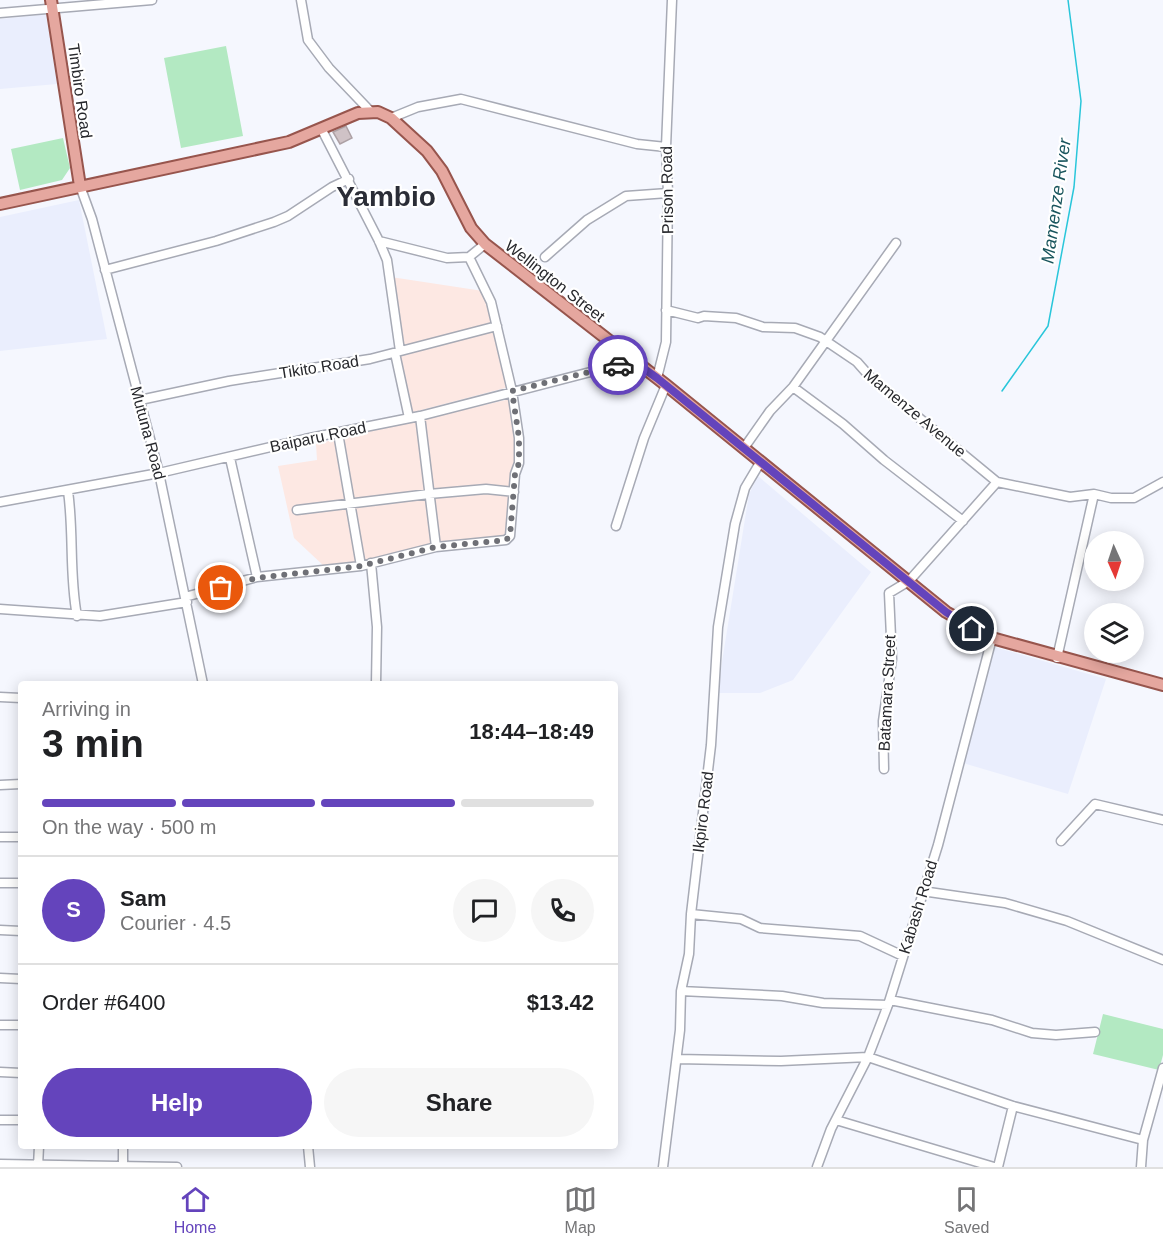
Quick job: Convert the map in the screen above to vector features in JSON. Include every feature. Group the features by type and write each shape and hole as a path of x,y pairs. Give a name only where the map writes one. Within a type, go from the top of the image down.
{"main road":[{"name":"Timbiro Road","path":"52,4 80,186"},
{"path":"0,204 289,142 322,130 347,116 371,112 391,118"},
{"name":"Wellington Street","path":"391,118 427,151 442,171 471,228 485,244 761,461 946,612 972,629 992,638 1057,658 1163,685"}],"street":[{"path":"0,13 52,4 152,0"},
{"path":"301,0 308,40 329,68 371,112"},
{"name":"Prison Road","path":"616,526 661,382 666,342 668,193 666,147 672,0"},
{"path":"391,118 418,107 461,99 637,144 666,147"},
{"path":"322,130 349,179 387,260 409,418"},
{"path":"105,270 274,222 349,179"},
{"name":"Mutuna Road","path":"80,186 92,219 159,473 202,681"},
{"path":"545,257 587,220 626,196 668,193"},
{"path":"379,241 447,258 470,257 485,244"},
{"path":"744,448 770,411 793,387 896,243"},
{"path":"0,609 77,616 139,611 186,600 257,578 361,566 436,547 506,540 510,536 515,474 519,463 519,438 512,391 491,302 470,257"},
{"name":"Mamenze Avenue","path":"666,310 698,318 704,316 736,318 763,327 795,328 820,337 857,362 872,380 997,482 1070,497 1094,494 1111,498 1134,498 1163,482"},
{"name":"Tikito Road","path":"140,400 229,381 322,368 398,352 497,326"},
{"name":"Baiparu Road","path":"0,502 159,473 420,416 633,361"},
{"path":"793,387 843,424 884,460 963,521"},
{"path":"420,416 436,547"},
{"path":"338,433 361,566"},
{"path":"230,458 257,578"},
{"name":"Ikpiro Road","path":"663,1167 677,1059 681,991 689,954 691,914 711,745 718,627 735,524 745,488 761,461"},
{"name":"Batamara Street","path":"884,769 883,721 892,659 889,594 909,581 997,482"},
{"path":"297,510 349,502 486,489 514,492"},
{"path":"68,491 73,550 71,565 77,616"},
{"path":"1057,658 1094,494"},
{"path":"371,563 377,627 376,681"},
{"name":"Kabash Road","path":"817,1167 836,1119 868,1057 889,1002 938,845 992,638"},
{"path":"0,697 18,698"},
{"path":"0,785 18,784"},
{"path":"1061,841 1095,804 1163,820"},
{"path":"0,837 18,837"},
{"path":"0,883 18,883"},
{"path":"922,891 1005,903 1067,921 1163,960"},
{"path":"691,914 741,919 760,928 860,936 903,956"},
{"path":"0,930 18,931"},
{"path":"0,978 18,979"},
{"path":"681,991 782,996 823,1003 889,1002 992,1020 1032,1033 1056,1035 1095,1032"},
{"path":"0,1025 18,1025"},
{"path":"677,1059 782,1061 868,1057 1013,1106 1143,1140"},
{"path":"1141,1167 1143,1140 1159,1094 1163,1068"},
{"path":"0,1072 18,1073"},
{"path":"836,1119 996,1167 1013,1106"},
{"path":"0,1120 18,1120"},
{"path":"38,1166 39,1149"},
{"path":"123,1149 123,1166"},
{"path":"308,1149 310,1167"},
{"path":"0,1164 177,1167"}],"shaded area":[{"path":"51,14 57,84 0,89 0,19"},
{"path":"79,200 107,339 0,351 0,217"},
{"path":"391,277 483,291 495,325 422,343 400,345"},
{"path":"493,331 509,387 410,413 397,354"},
{"path":"510,399 517,467 513,538 325,567 294,538 278,466 317,460 316,444"},
{"path":"758,476 871,572 793,680 760,693 717,693 749,494"},
{"path":"994,647 1106,679 1068,794 963,763"}],"green space":[{"path":"226,46 243,136 181,148 164,58"},
{"path":"63,138 70,168 62,180 20,190 11,149"},
{"path":"1103,1014 1163,1029 1163,1055 1159,1070 1093,1054"}],"building":[{"path":"346,126 352,138 340,144 333,132"}],"waterway":[{"name":"Mamenze River","path":"1002,391 1048,326 1074,187 1081,101 1068,0"}],"way so far":[{"path":"221,588 257,578 361,566 436,547 506,540 510,536 515,474 519,463 519,438 512,391 618,365"}],"district":[{"name":"Yambio","path":"386,196"}],"route":[{"path":"618,365 633,361 657,378 946,612 972,629"}]}
